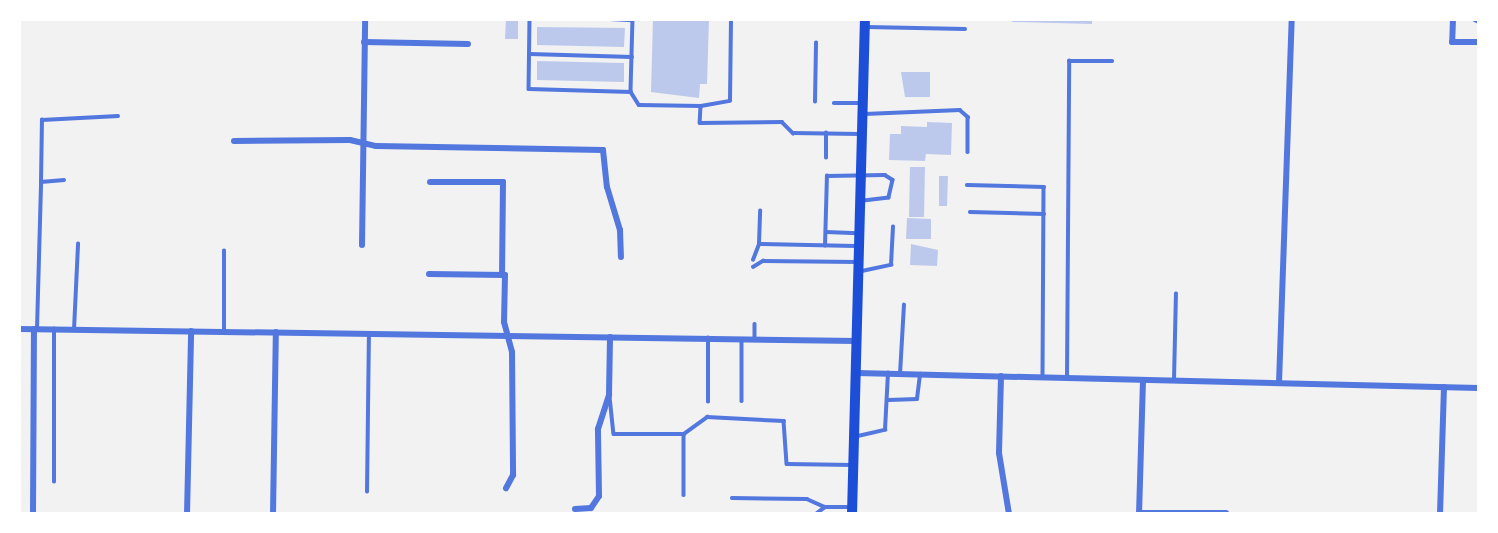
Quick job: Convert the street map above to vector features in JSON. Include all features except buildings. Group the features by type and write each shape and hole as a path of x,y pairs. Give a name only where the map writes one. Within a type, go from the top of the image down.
{"main road":[{"path":"853,510 865,23"}],"street":[{"path":"362,245 365,19"},
{"path":"1279,383 1292,19"},
{"path":"1452,19 1452,43 1479,41"},
{"path":"365,42 468,44"},
{"path":"234,141 603,150 607,187 618,218 621,257"},
{"path":"430,182 503,183 502,275 512,352 513,475 506,488"},
{"path":"429,274 502,275"},
{"path":"19,329 858,341"},
{"path":"33,514 35,329"},
{"path":"187,514 191,331"},
{"path":"273,514 275,332"},
{"path":"575,509 591,508 599,496 598,429 610,395 610,337"},
{"path":"857,373 1479,388"},
{"path":"1001,376 999,453 1009,514"},
{"path":"1143,380 1139,513 1226,513"},
{"path":"1440,514 1444,387"}],"lane":[{"path":"530,19 529,89 631,92"},
{"path":"610,19 633,20 631,92 639,105 701,106 730,101 731,19"},
{"path":"865,23 965,29"},
{"path":"815,102 816,43"},
{"path":"530,54 632,57"},
{"path":"1067,378 1069,61 1112,61"},
{"path":"834,103 863,109 960,110 968,117 968,152"},
{"path":"701,106 700,122 782,122 793,133 862,134"},
{"path":"35,329 42,120 118,116"},
{"path":"826,133 826,158"},
{"path":"825,246 827,176 885,175 893,180 894,188 889,198 861,202"},
{"path":"41,182 64,180"},
{"path":"967,185 1044,187 1043,377"},
{"path":"753,260 759,244 760,211"},
{"path":"970,212 1044,214"},
{"path":"753,267 763,261 859,267 891,265 893,228"},
{"path":"826,232 860,233"},
{"path":"74,330 78,244"},
{"path":"759,244 860,246"},
{"path":"224,251 224,332"},
{"path":"1174,380 1176,294"},
{"path":"900,374 904,305"},
{"path":"755,324 755,339"},
{"path":"54,330 54,482"},
{"path":"367,492 369,334"},
{"path":"708,338 708,402"},
{"path":"742,339 742,401"},
{"path":"856,436 885,430 888,373"},
{"path":"888,400 917,399 920,374"},
{"path":"610,395 614,434 684,434 707,416 784,421 787,464 855,466"},
{"path":"684,434 684,495"},
{"path":"732,498 807,499 825,507 853,510"},
{"path":"816,514 825,507"}]}
